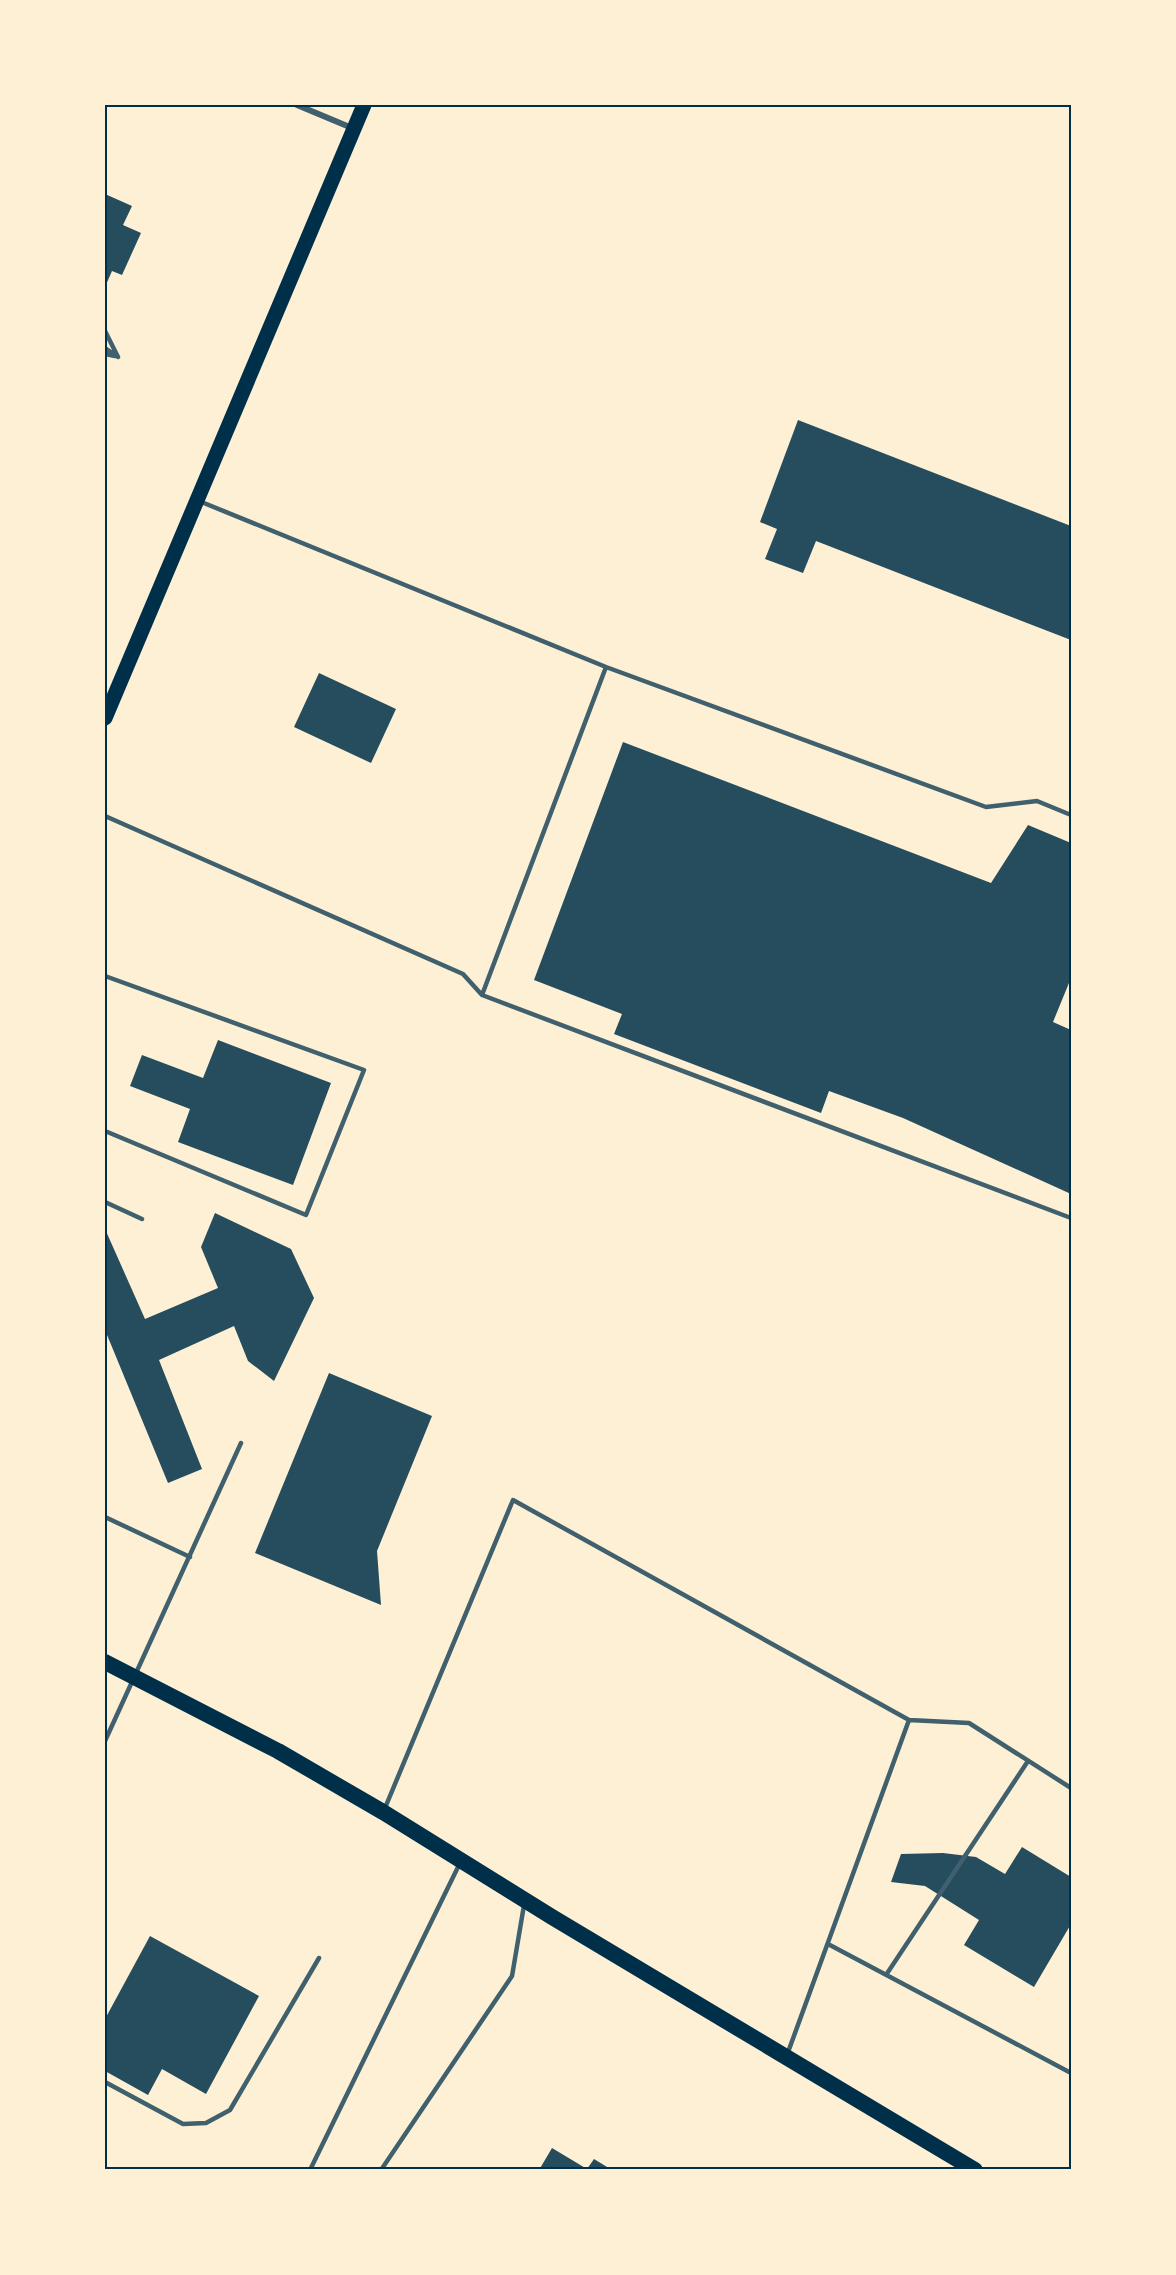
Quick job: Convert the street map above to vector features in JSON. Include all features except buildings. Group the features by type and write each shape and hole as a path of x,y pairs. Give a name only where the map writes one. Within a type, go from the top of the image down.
{"highway":[{"path":"105,1662 278,1751 383,1812 525,1900 975,2170"}],"main road":[{"path":"105,718 364,105"}],"street":[{"path":"297,105 354,129"}],"lane":[{"path":"105,331 118,357 105,351"},
{"path":"197,500 606,667 986,807 1037,801 1071,815"},
{"path":"482,995 606,667"},
{"path":"105,816 463,974 482,995 1071,1218"},
{"path":"105,976 364,1070 306,1215 105,1131"},
{"path":"105,1202 142,1219"},
{"path":"105,1742 241,1443"},
{"path":"383,1812 513,1500 909,1720 969,1723 1071,1788"},
{"path":"105,1517 190,1557"},
{"path":"786,2057 909,1720"},
{"path":"886,1975 1028,1761"},
{"path":"310,2170 462,1860"},
{"path":"381,2170 512,1976 525,1900"},
{"path":"828,1944 1071,2073"},
{"path":"105,2082 183,2124 206,2123 230,2110 320,1958"}]}
